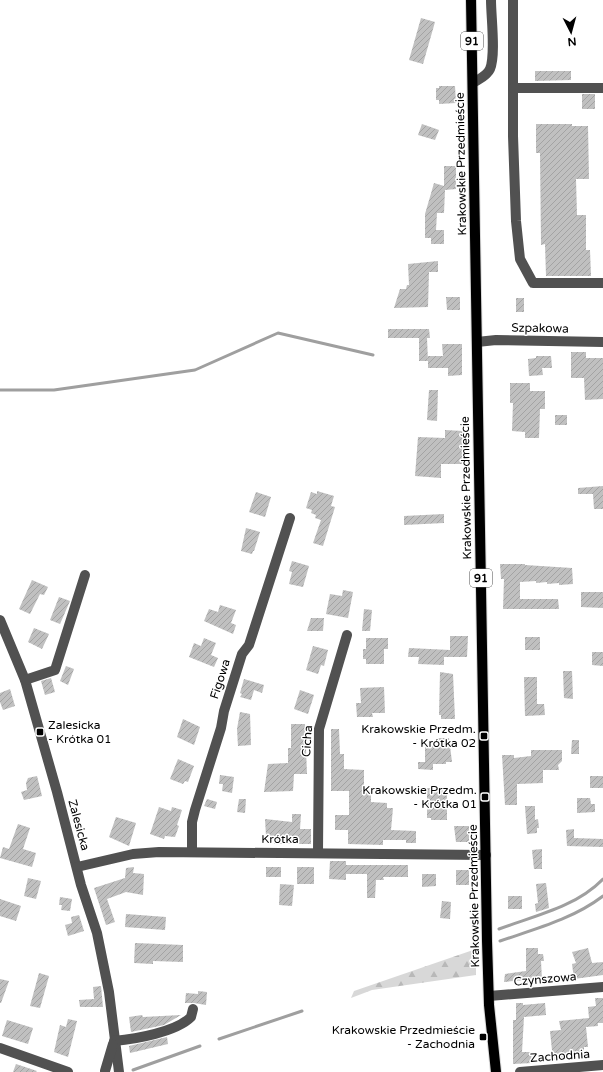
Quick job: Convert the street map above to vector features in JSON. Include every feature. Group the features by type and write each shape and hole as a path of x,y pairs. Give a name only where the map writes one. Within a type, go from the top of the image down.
{"main road":[{"name":"Krakowskie Przedmieście","path":"471,0 488,996 496,1072"}],"street":[{"path":"473,83 486,74 490,68 492,57 491,0"},
{"path":"513,0 512,88 516,221 520,259 533,283 603,283"},
{"path":"512,88 603,88"},
{"name":"Szpakowa","path":"477,342 496,340 603,342"},
{"name":"Figowa","path":"192,852 193,814 221,728 224,711 242,654 249,645 290,518"},
{"path":"25,680 56,670 85,575"},
{"name":"Zalesicka","path":"0,620 25,680 102,953 109,992 118,1072"},
{"name":"Cicha","path":"318,852 319,729 347,634"},
{"name":"Krótka","path":"77,867 133,854 159,852 486,854"},
{"name":"Czynszowa","path":"488,996 603,987"},
{"path":"114,1041 127,1040 181,1026 191,1017 193,1009"},
{"name":"Zalesicka","path":"104,1071 114,1041"},
{"path":"0,1048 68,1072"},
{"name":"Zachodnia","path":"520,1072 603,1065"},
{"path":"104,1071 112,1070 118,1072"}],"green space":[{"path":"476,949 476,975 372,990 351,998 354,991"}],"building":[{"path":"421,18 435,22 423,64 409,60"},
{"path":"535,71 571,71 571,80 535,81"},
{"path":"439,86 455,86 456,103 439,104 439,100 436,100 436,88 439,88"},
{"path":"582,94 595,94 595,109 582,109"},
{"path":"422,124 439,130 435,140 418,135"},
{"path":"536,124 572,124 572,126 588,126 589,179 576,179 577,215 586,215 586,250 590,250 591,276 546,276 545,244 541,245 540,153 536,153"},
{"path":"444,166 456,166 456,189 445,190 444,213 437,213 436,230 444,230 444,244 431,244 431,238 425,238 425,214 434,183 444,186"},
{"path":"438,261 438,272 429,272 428,307 394,308 400,289 406,289 407,285 409,285 408,264"},
{"path":"446,297 460,297 460,310 447,310"},
{"path":"516,298 524,298 524,312 516,312"},
{"path":"388,329 429,329 430,338 427,338 428,361 419,361 419,338 388,338"},
{"path":"442,344 462,344 462,375 448,376 448,368 428,368 428,356 443,356"},
{"path":"571,352 586,352 586,358 603,358 603,399 585,400 584,378 571,378"},
{"path":"536,356 551,356 552,368 542,368 543,375 529,376 528,359 536,358"},
{"path":"510,383 530,383 530,391 545,391 545,409 540,409 539,438 525,438 525,432 512,431 513,403 510,403"},
{"path":"429,390 438,390 437,421 427,420"},
{"path":"555,415 567,415 567,425 555,425"},
{"path":"445,430 463,431 462,464 441,464 441,478 415,476 418,437 445,438"},
{"path":"603,486 603,509 594,509 593,494 578,494 578,488"},
{"path":"317,491 334,496 331,506 335,507 323,546 313,543 321,520 315,518 316,515 311,513 312,510 306,508 311,492 317,494"},
{"path":"256,492 271,497 265,517 249,512"},
{"path":"444,514 444,523 404,525 404,516"},
{"path":"246,528 260,532 252,554 241,551"},
{"path":"292,561 309,566 303,587 289,584 292,572 289,571"},
{"path":"500,564 525,564 572,568 573,584 559,585 559,583 536,583 536,581 520,582 520,599 558,599 559,609 503,609 504,579 501,579"},
{"path":"32,580 48,587 44,595 40,594 30,614 19,609"},
{"path":"343,590 353,592 348,618 326,614 330,594 342,596"},
{"path":"581,592 603,592 603,608 581,607"},
{"path":"59,597 70,601 60,624 50,620"},
{"path":"220,605 236,610 231,623 236,625 233,634 204,621 209,609 218,612"},
{"path":"364,609 372,610 370,631 362,631"},
{"path":"311,618 324,618 323,631 307,631"},
{"path":"34,628 49,634 42,649 28,642"},
{"path":"450,636 468,636 467,657 444,657 444,665 418,664 419,657 408,657 409,648 450,650"},
{"path":"525,637 540,637 540,650 525,650"},
{"path":"204,638 216,643 211,655 218,658 214,667 189,657 194,643 201,646"},
{"path":"366,638 388,638 388,649 384,649 384,664 366,664 366,659 363,659 363,649 366,649"},
{"path":"313,646 328,650 324,666 321,665 318,674 306,670"},
{"path":"592,652 603,652 603,666 592,665"},
{"path":"66,666 74,669 68,685 60,681"},
{"path":"563,671 572,671 573,699 564,698"},
{"path":"440,672 453,674 455,719 441,719 441,715 439,715"},
{"path":"524,677 537,677 537,704 544,704 545,715 525,716"},
{"path":"51,678 55,692 45,695 41,681"},
{"path":"244,679 264,685 262,693 254,690 251,700 240,697 242,694 240,693"},
{"path":"384,687 385,713 372,713 373,717 357,717 356,703 361,703 360,688"},
{"path":"10,689 15,706 3,710 0,702 0,693"},
{"path":"300,690 314,695 308,714 294,709"},
{"path":"240,712 250,714 251,745 238,746 237,729"},
{"path":"183,719 200,727 194,745 177,737"},
{"path":"291,724 305,724 307,774 294,774 293,791 264,792 268,764 288,763 288,748 291,748"},
{"path":"331,729 339,729 340,754 344,754 344,769 364,770 364,791 371,791 371,802 387,803 387,808 393,808 391,830 416,831 416,843 406,843 406,840 383,840 383,845 348,844 348,830 335,830 335,815 349,815 349,791 331,791"},
{"path":"437,738 449,738 452,762 446,762 446,764 433,764 433,770 418,769 418,762 425,762 425,746 437,746"},
{"path":"572,740 579,740 579,754 571,754"},
{"path":"531,750 562,750 562,761 558,765 559,770 543,770 543,783 517,784 517,805 505,805 502,755 514,755 514,758 531,756"},
{"path":"178,759 194,766 188,782 185,781 183,784 170,779"},
{"path":"220,775 234,777 232,793 222,791 223,784 219,784"},
{"path":"37,776 42,796 24,800 21,792 27,790 26,783 28,778"},
{"path":"590,776 603,776 603,788 590,788"},
{"path":"427,788 447,788 447,820 431,820 431,818 427,818"},
{"path":"577,798 590,798 591,804 595,804 595,812 577,813"},
{"path":"207,799 217,802 215,809 204,806"},
{"path":"239,799 246,799 245,813 237,812"},
{"path":"525,806 535,806 535,820 538,819 539,828 537,828 537,833 527,834"},
{"path":"159,807 171,811 172,807 182,810 175,837 165,836 164,839 150,834"},
{"path":"292,814 301,814 300,829 311,829 311,844 274,844 274,836 266,836 265,819 292,822"},
{"path":"116,817 136,823 129,846 109,837"},
{"path":"18,824 30,828 23,849 36,853 32,867 0,858 3,847 9,849"},
{"path":"454,826 469,826 469,842 456,842"},
{"path":"574,829 574,838 603,839 603,847 567,846 566,830"},
{"path":"542,849 542,869 534,869 532,850"},
{"path":"330,861 346,861 346,865 408,865 408,877 383,877 384,880 376,880 375,898 367,898 367,874 346,874 346,880 329,879"},
{"path":"134,867 133,873 144,874 143,895 126,892 107,899 115,922 106,925 94,888 125,878 126,868"},
{"path":"266,867 281,867 281,877 266,877"},
{"path":"297,867 314,867 314,884 297,884"},
{"path":"456,870 469,870 469,885 456,885"},
{"path":"422,874 436,874 436,886 422,887"},
{"path":"28,878 41,881 36,899 24,896"},
{"path":"546,883 549,908 536,912 535,904 538,903 536,884"},
{"path":"280,884 294,885 292,906 279,905"},
{"path":"508,896 522,896 522,909 508,909"},
{"path":"60,897 72,899 70,911 61,910 62,905 59,905"},
{"path":"0,899 21,906 16,921 0,916"},
{"path":"442,901 451,902 450,919 440,918"},
{"path":"126,914 166,917 165,930 125,927"},
{"path":"79,915 84,931 68,936 65,925 72,923 71,917"},
{"path":"135,943 183,945 183,962 153,961 153,964 134,963"},
{"path":"526,948 538,948 538,954 543,954 544,961 541,961 542,980 537,980 537,983 526,983 525,980 504,982 505,974 526,971"},
{"path":"588,948 592,963 603,962 603,975 574,979 572,964 576,963 572,952"},
{"path":"39,973 49,976 40,1008 30,1006"},
{"path":"0,979 9,981 1,1003 0,1003"},
{"path":"101,986 103,1007 80,1007 79,1000 94,999 93,987"},
{"path":"198,991 207,992 206,1005 185,1003 186,993 198,994"},
{"path":"595,998 603,998 603,1023 598,1023 598,1026 586,1027 588,1047 584,1047 584,1050 581,1051 581,1053 563,1055 564,1059 553,1060 550,1031 561,1030 559,1021 589,1018 588,1007 596,1006"},
{"path":"516,1003 523,1003 523,1005 545,1003 546,1015 524,1017 522,1052 531,1052 532,1063 513,1064 513,1020 516,1020"},
{"path":"142,1015 143,1017 181,1015 164,1025 131,1032 129,1017"},
{"path":"68,1019 77,1021 68,1057 54,1052 60,1025 66,1027"},
{"path":"7,1020 33,1028 28,1044 2,1036"},
{"path":"167,1037 168,1044 130,1053 129,1046"},
{"path":"16,1064 37,1071 13,1072"}],"waterway":[{"path":"0,390 54,390 195,370 278,333 373,355"},
{"path":"499,929 567,904 592,889 603,879"},
{"path":"500,941 540,928 566,917 603,896"},
{"path":"219,1039 302,1011"},
{"path":"133,1070 200,1046"}],"place":[{"name":"Zalesicka - Krótka 01","path":"40,732"},
{"name":"Krakowskie Przedm. - Krótka 02","path":"484,736"},
{"name":"Krakowskie Przedm. - Krótka 01","path":"485,797"},
{"name":"Krakowskie Przedmieście - Zachodnia","path":"483,1037"}]}
